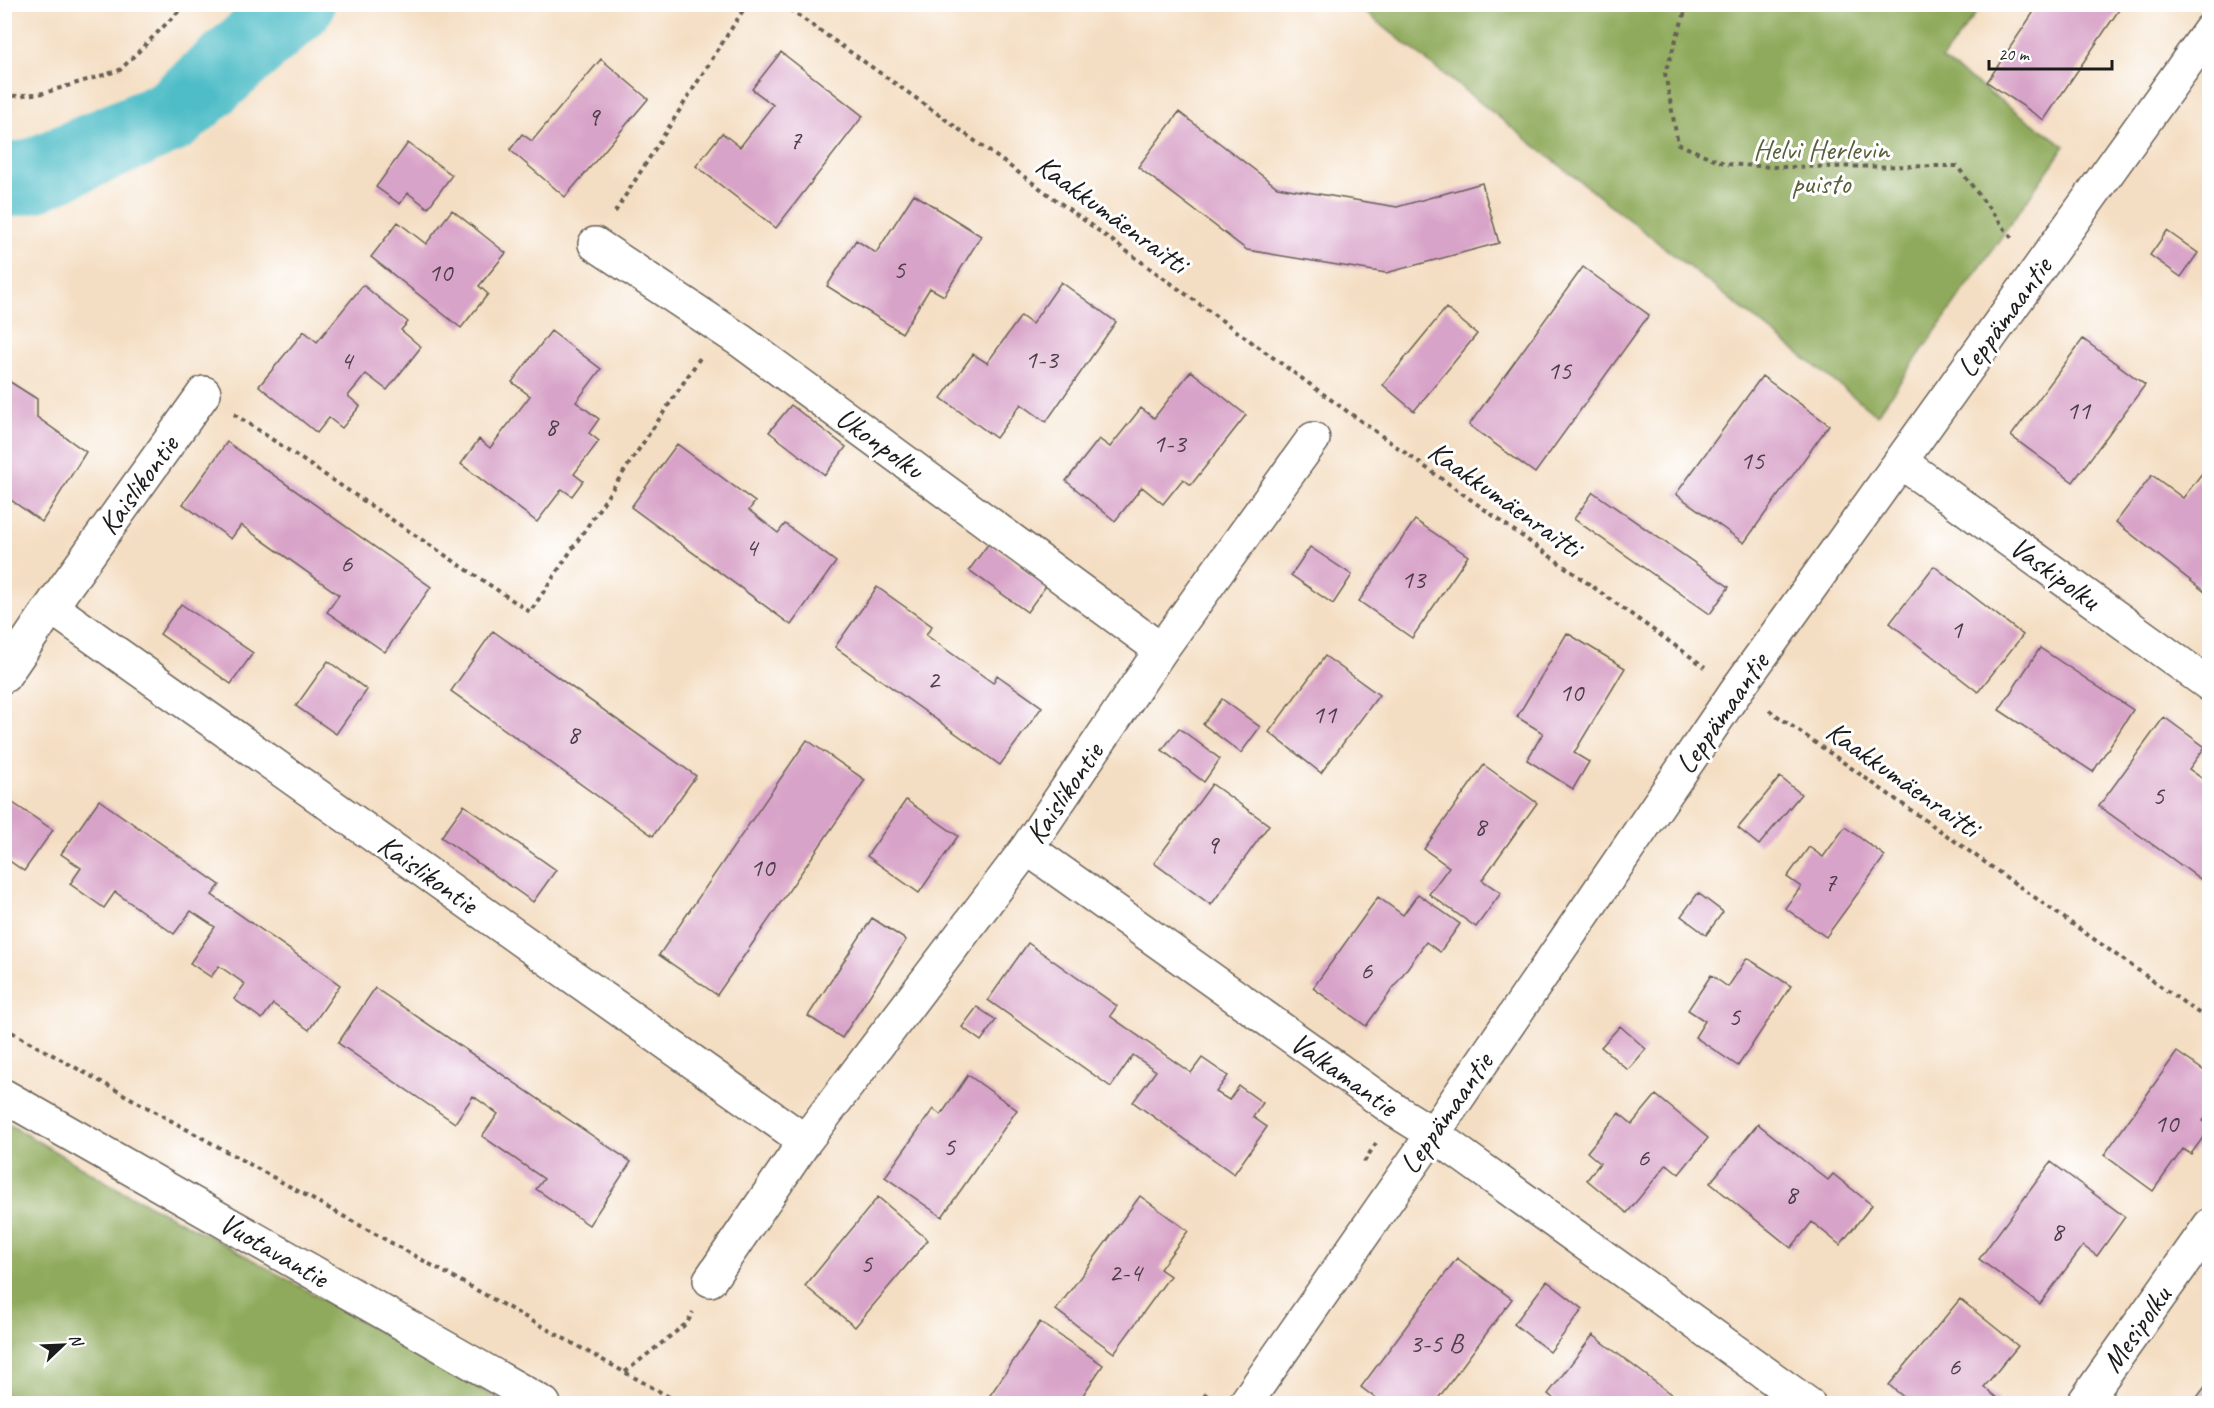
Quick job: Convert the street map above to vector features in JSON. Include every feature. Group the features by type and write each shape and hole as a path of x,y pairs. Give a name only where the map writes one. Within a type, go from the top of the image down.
{"street":[{"name":"Leppämaantie","path":"1245,1404 1738,688 2210,30"},
{"name":"Ukonpolku","path":"595,243 741,341 1161,650"},
{"name":"Kaislikontie","path":"4,676 204,393"},
{"name":"Kaislikontie","path":"710,1280 805,1141 1027,848 1161,650 1313,439"},
{"name":"Vaskipolku","path":"1901,462 2210,685"},
{"name":"Kaislikontie","path":"51,607 805,1141"},
{"name":"Valkamantie","path":"1027,848 1396,1111 1433,1134 1808,1404"},
{"name":"Vuotavantie","path":"4,1096 544,1404"},
{"name":"Mesipolku","path":"2083,1404 2210,1225"}],"path":[{"path":"4,97 44,93 120,70 186,4"},
{"path":"595,243 747,4"},
{"name":"Kaakkumäenraitti","path":"782,4 1711,671 2210,1021"},
{"path":"1685,4 1684,15 1665,73 1678,144 1726,164 1774,167 1957,166 2019,248"},
{"path":"204,393 530,612 719,327"},
{"path":"4,1028 682,1404"},
{"path":"624,1372 687,1323 710,1280"}],"green space":[{"name":"Helvi Herlevin puisto","path":"1356,5 1982,5 1942,59 2065,146 1877,415"},
{"path":"5,1122 120,1190 230,1247 506,1403 5,1403"}],"building":[{"path":"2039,4 2123,4 2044,120 1987,82"},
{"path":"781,52 863,116 776,228 696,166 722,133 740,147 773,105 752,89"},
{"path":"601,59 648,99 565,197 510,150 522,134 532,141"},
{"path":"1179,112 1277,187 1397,207 1482,183 1499,243 1386,273 1247,250 1138,167"},
{"path":"408,143 452,175 428,208 408,193 400,204 376,187"},
{"path":"914,194 981,236 944,296 930,288 902,333 827,286 856,240 876,253"},
{"path":"452,210 506,253 479,286 488,294 461,328 371,257 398,222 426,244"},
{"path":"2167,231 2198,253 2181,277 2150,255"},
{"path":"1583,267 1649,315 1535,473 1469,425"},
{"path":"1061,282 1116,322 1046,422 1021,404 996,438 941,398 973,354 987,363 1021,316 1032,324"},
{"path":"363,285 408,322 401,330 421,347 387,390 366,374 348,396 360,406 342,428 329,418 317,433 259,386 304,331 317,342"},
{"path":"1446,308 1477,334 1414,411 1383,385"},
{"path":"551,331 601,369 576,402 599,419 589,433 599,441 574,474 583,481 572,496 562,489 537,522 461,464 479,439 490,448 530,396 512,382"},
{"path":"2083,339 2145,385 2073,482 2011,436"},
{"path":"1191,371 1246,415 1191,485 1183,479 1163,504 1142,487 1115,521 1066,481 1099,439 1110,447 1141,408 1154,418"},
{"path":"1762,376 1829,425 1744,543 1676,494"},
{"path":"4,378 37,399 37,417 86,452 42,522 4,495"},
{"path":"791,405 846,447 825,475 769,432"},
{"path":"227,442 431,587 385,652 327,612 339,595 241,525 231,539 183,504"},
{"path":"677,444 755,502 749,510 778,533 785,524 836,562 791,625 631,507"},
{"path":"2210,463 2210,596 2116,522 2152,475 2183,498"},
{"path":"1593,492 1729,587 1710,614 1574,519"},
{"path":"1415,520 1468,556 1412,638 1359,601"},
{"path":"989,543 1046,586 1027,612 969,570"},
{"path":"1310,547 1352,575 1333,604 1291,575"},
{"path":"1934,566 2023,635 1978,692 1890,623"},
{"path":"877,587 932,626 926,635 993,683 997,675 1042,707 1000,765 835,647"},
{"path":"181,604 253,653 231,684 160,634"},
{"path":"493,631 696,776 653,836 451,691"},
{"path":"1567,633 1625,668 1574,753 1589,762 1573,789 1527,760 1543,733 1517,717"},
{"path":"2040,648 2133,710 2093,772 1999,710"},
{"path":"1325,656 1379,695 1321,773 1269,732"},
{"path":"328,661 367,690 336,734 296,706"},
{"path":"1222,699 1260,727 1241,753 1203,724"},
{"path":"2164,717 2205,747 2189,769 2210,784 2210,886 2099,806"},
{"path":"1179,728 1220,759 1204,782 1162,750"},
{"path":"807,740 865,780 717,995 659,955"},
{"path":"1484,765 1537,803 1482,880 1501,893 1476,927 1429,894 1449,867 1424,849"},
{"path":"1780,777 1801,794 1759,845 1738,828"},
{"path":"1212,784 1269,825 1211,905 1154,863"},
{"path":"4,797 53,830 24,871 4,857"},
{"path":"99,800 220,885 212,895 340,985 309,1030 273,1004 262,1019 234,999 245,984 219,966 211,977 190,963 215,927 191,911 174,934 115,892 104,908 70,884 81,868 61,854"},
{"path":"906,800 958,836 919,893 867,856"},
{"path":"464,805 556,870 533,902 441,837"},
{"path":"1845,827 1885,856 1826,937 1785,908 1801,887 1787,877 1809,847 1823,857"},
{"path":"1698,893 1723,912 1706,935 1681,916"},
{"path":"1418,894 1460,924 1440,952 1426,942 1366,1026 1313,988 1378,897 1403,915"},
{"path":"872,918 906,940 842,1038 808,1016"},
{"path":"1028,943 1117,1006 1110,1016 1191,1073 1202,1058 1228,1076 1216,1092 1229,1100 1239,1086 1263,1103 1253,1117 1267,1127 1234,1174 1133,1102 1156,1071 1133,1055 1111,1087 988,1000"},
{"path":"1747,958 1791,986 1738,1066 1695,1037 1705,1021 1688,1010 1711,975 1728,987"},
{"path":"375,988 631,1162 589,1225 536,1189 544,1179 482,1136 498,1114 473,1096 455,1123 338,1043"},
{"path":"977,1007 996,1020 981,1041 962,1027"},
{"path":"1620,1026 1646,1049 1628,1070 1601,1047"},
{"path":"2177,1052 2210,1075 2210,1112 2203,1121 2210,1128 2191,1154 2183,1149 2153,1191 2104,1155"},
{"path":"968,1075 1017,1110 942,1217 885,1177 933,1109 941,1115"},
{"path":"1656,1095 1708,1138 1679,1174 1667,1164 1627,1213 1587,1180 1600,1163 1587,1152 1619,1113 1632,1124"},
{"path":"1758,1124 1828,1180 1833,1174 1872,1205 1840,1245 1812,1222 1791,1248 1710,1183"},
{"path":"2051,1162 2125,1217 2097,1256 2083,1246 2040,1304 1979,1259"},
{"path":"1140,1196 1188,1231 1160,1269 1170,1276 1114,1353 1056,1310"},
{"path":"878,1197 928,1240 855,1327 805,1286"},
{"path":"1457,1258 1512,1299 1434,1404 1383,1404 1361,1387"},
{"path":"1547,1281 1583,1309 1550,1352 1514,1324"},
{"path":"1960,1299 2018,1346 1984,1387 1999,1400 1997,1404 1912,1404 1889,1385"},
{"path":"1040,1322 1103,1365 1077,1404 984,1404"},
{"path":"1593,1335 1684,1404 1561,1404 1548,1394"},
{"path":"2210,1380 2210,1404 2192,1404"}],"waterway":[{"path":"4,181 32,176 171,116 298,4"}]}
